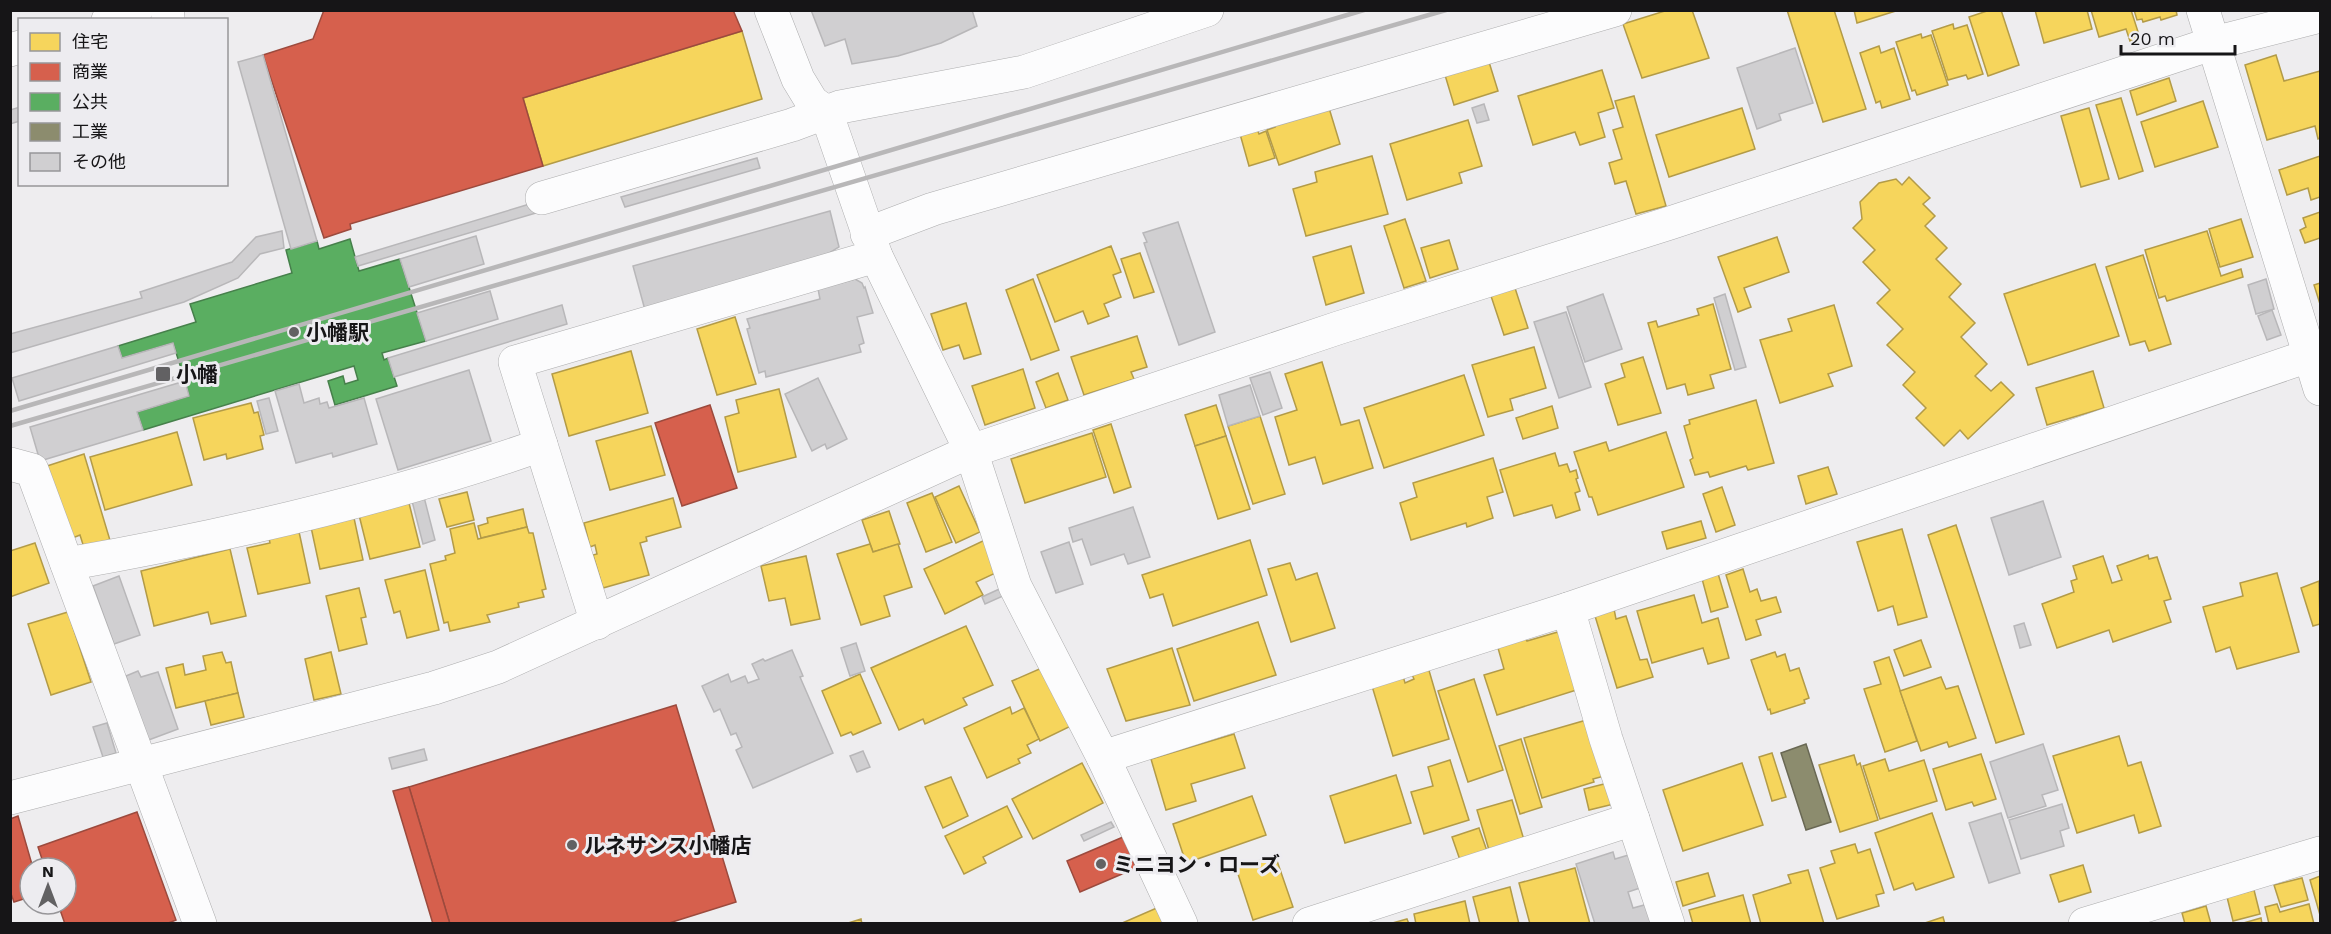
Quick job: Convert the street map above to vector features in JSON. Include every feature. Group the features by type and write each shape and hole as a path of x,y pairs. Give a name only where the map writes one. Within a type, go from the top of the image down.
{"street":[{"path":"114,18 136,10"},
{"path":"771,10 798,79 812,102 826,112 871,245 971,451 1015,586 1104,757 1181,924"},
{"path":"542,198 792,125 840,107 1024,72 1208,10"},
{"path":"597,622 515,362 871,245 933,209 1615,10"},
{"path":"2203,10 2315,354 2320,389"},
{"path":"10,798 445,684 498,667 971,451 1327,332 1681,219 2214,43 2320,16"},
{"path":"1104,757 1568,609 2315,354"},
{"path":"68,564 282,521 467,471 541,445"},
{"path":"10,464 32,470 200,924"},
{"path":"1568,609 1606,739 1668,924"},
{"path":"1309,924 1633,819"},
{"path":"2085,924 2320,853"}],"building: 住宅":[{"path":"1668,10 1692,10 1709,58 1642,78 1623,24"},
{"path":"1787,10 1834,10 1866,109 1823,122"},
{"path":"1854,10 1899,10 1857,23"},
{"path":"1990,10 2001,10 2019,65 1988,76 1969,17"},
{"path":"2035,10 2087,10 2092,29 2044,43"},
{"path":"2091,10 2131,10 2140,38 2130,41 2126,29 2099,37"},
{"path":"2134,10 2176,10 2177,15 2143,22 2142,19 2137,20"},
{"path":"1953,24 1954,29 1967,25 1983,74 1968,79 1966,75 1948,80 1932,31"},
{"path":"742,31 762,99 543,166 523,98"},
{"path":"1921,34 1922,38 1931,35 1948,85 1917,95 1915,90 1912,91 1896,42"},
{"path":"1879,46 1881,53 1894,48 1910,99 1882,108 1880,101 1876,103 1860,53"},
{"path":"2276,55 2284,81 2320,71 2320,138 2318,139 2315,126 2267,140 2245,65"},
{"path":"1489,62 1498,91 1454,105 1445,75"},
{"path":"1602,70 1614,108 1598,113 1605,137 1580,145 1575,132 1533,145 1518,96"},
{"path":"2169,78 2176,101 2137,115 2130,91"},
{"path":"1634,96 1666,206 1636,214 1626,181 1615,184 1609,163 1622,159 1613,130 1623,127 1615,101"},
{"path":"2121,98 2143,171 2119,179 2096,105"},
{"path":"2203,101 2218,147 2155,167 2141,122"},
{"path":"1329,108 1340,144 1279,165 1267,130 1275,127 1274,125"},
{"path":"1742,108 1755,149 1669,177 1656,135"},
{"path":"2089,108 2109,179 2081,187 2061,116"},
{"path":"1468,120 1482,166 1459,173 1462,183 1407,200 1390,144"},
{"path":"1257,129 1259,134 1266,131 1275,158 1249,166 1240,134"},
{"path":"1372,156 1388,214 1306,236 1293,189 1317,182 1315,172"},
{"path":"2320,156 2320,197 2311,200 2308,188 2287,195 2279,170"},
{"path":"1909,177 1930,198 1923,204 1935,216 1925,226 1947,248 1936,259 1961,284 1949,297 1975,323 1961,337 1987,364 1975,376 1991,391 2001,382 2014,395 1968,439 1960,430 1944,446 1916,418 1926,408 1903,385 1915,372 1887,345 1903,329 1877,303 1890,290 1863,262 1875,250 1853,228 1862,219 1860,202 1879,183 1896,179 1902,185"},
{"path":"2320,212 2320,238 2305,243 2300,230 2306,227 2303,218"},
{"path":"1405,219 1426,281 1404,288 1384,226"},
{"path":"2241,219 2253,257 2220,267 2209,229"},
{"path":"2207,231 2221,276 2241,269 2243,277 2167,301 2165,296 2159,298 2145,250"},
{"path":"1777,237 1789,272 1744,288 1751,307 1738,312 1718,257"},
{"path":"1449,240 1458,269 1430,278 1421,248"},
{"path":"1111,246 1121,272 1113,275 1121,297 1104,304 1109,316 1088,324 1083,311 1055,322 1037,275"},
{"path":"1351,246 1364,293 1326,305 1313,257"},
{"path":"1140,253 1154,292 1134,298 1121,259"},
{"path":"2143,255 2171,344 2149,351 2145,341 2130,345 2106,267"},
{"path":"2095,264 2119,336 2028,365 2004,294"},
{"path":"1033,279 1059,350 1031,360 1006,290"},
{"path":"2320,283 2320,304 2314,285"},
{"path":"1515,288 1528,328 1504,335 1491,296"},
{"path":"966,303 981,354 964,359 959,345 943,350 931,314"},
{"path":"1713,304 1731,369 1710,375 1714,388 1688,395 1685,384 1667,389 1648,323 1656,321 1658,327 1699,315 1697,309"},
{"path":"1834,305 1852,366 1828,374 1833,386 1780,403 1760,340 1792,331 1788,319"},
{"path":"735,317 756,384 717,395 697,329"},
{"path":"1137,336 1147,367 1131,372 1134,379 1084,395 1071,357"},
{"path":"1534,347 1546,388 1510,399 1513,410 1488,417 1472,365"},
{"path":"631,351 648,413 569,436 552,374"},
{"path":"1643,357 1661,413 1618,425 1605,384 1625,377 1621,364"},
{"path":"1322,362 1341,425 1359,420 1373,468 1323,484 1315,457 1289,465 1275,417 1297,410 1285,374"},
{"path":"1023,369 1035,408 985,425 972,386"},
{"path":"2093,371 2104,408 2047,425 2036,388"},
{"path":"1058,373 1068,400 1046,408 1036,382"},
{"path":"1464,375 1484,435 1384,468 1364,408"},
{"path":"779,389 796,457 738,472 725,417 739,413 736,400"},
{"path":"1756,400 1774,463 1748,470 1746,466 1710,477 1708,472 1695,475 1684,426 1690,424 1689,420"},
{"path":"251,403 254,413 258,412 264,435 260,436 263,449 227,459 226,454 204,460 193,418"},
{"path":"1216,405 1226,436 1195,446 1185,415"},
{"path":"1552,406 1558,428 1523,439 1516,418"},
{"path":"1260,416 1285,494 1253,504 1228,426"},
{"path":"1111,424 1131,487 1114,493 1093,430"},
{"path":"651,426 665,475 610,490 596,441"},
{"path":"177,432 192,485 105,510 90,457"},
{"path":"1666,432 1684,487 1598,515 1592,497 1589,497 1574,452 1606,442 1609,451"},
{"path":"1092,433 1106,477 1025,503 1011,459"},
{"path":"1226,436 1250,509 1218,519 1195,446"},
{"path":"1555,453 1559,466 1567,464 1570,472 1576,470 1580,491 1575,493 1580,510 1556,518 1552,505 1514,516 1500,470"},
{"path":"84,454 112,547 86,554 80,535 70,539 47,466"},
{"path":"1493,458 1503,492 1487,497 1493,518 1467,527 1466,523 1411,540 1400,503 1417,497 1413,483"},
{"path":"1828,467 1837,494 1806,504 1798,476"},
{"path":"959,486 980,532 956,543 935,497"},
{"path":"1722,487 1735,525 1716,532 1703,494"},
{"path":"467,492 474,520 447,527 439,499"},
{"path":"932,493 952,542 926,552 907,503"},
{"path":"673,498 681,527 646,537 647,541 640,543 649,575 603,588 593,555 597,554 595,545 590,547 584,523"},
{"path":"409,503 420,547 370,559 359,515"},
{"path":"523,509 527,527 481,538 478,526 488,523 487,518"},
{"path":"889,511 900,544 873,552 862,520"},
{"path":"354,518 363,560 320,569 311,527"},
{"path":"1701,521 1706,538 1667,549 1662,532"},
{"path":"474,523 478,539 527,527 529,533 533,533 546,589 542,590 544,597 518,603 519,607 487,615 490,622 450,631 448,622 444,623 430,564 446,560 445,556 455,553 450,529"},
{"path":"1956,525 2024,734 1996,743 1928,535"},
{"path":"298,527 310,583 258,594 247,548 270,543 268,533"},
{"path":"1902,529 1927,617 1898,625 1893,606 1878,611 1857,542"},
{"path":"987,539 1002,570 976,582 983,595 945,614 924,569"},
{"path":"1250,540 1267,595 1173,626 1163,594 1150,598 1142,575"},
{"path":"35,543 49,583 10,597 10,551"},
{"path":"870,544 873,552 898,544 912,587 884,596 890,616 861,625 837,554"},
{"path":"230,549 246,616 211,624 208,612 154,626 141,571"},
{"path":"2148,555 2149,559 2157,557 2171,599 2164,601 2171,622 2113,642 2109,630 2057,648 2042,604 2074,592 2071,581 2077,579 2073,566 2103,556 2112,583 2122,580 2117,566"},
{"path":"806,556 820,619 791,625 785,598 769,601 761,566"},
{"path":"1290,563 1296,580 1317,573 1335,628 1291,642 1268,569"},
{"path":"1743,569 1750,592 1757,589 1761,601 1776,597 1781,612 1756,620 1761,635 1746,640 1726,575"},
{"path":"425,570 439,630 407,638 400,611 394,613 385,580"},
{"path":"1717,570 1728,607 1711,612 1701,575"},
{"path":"2277,573 2299,652 2237,669 2230,647 2216,652 2203,607 2243,596 2240,583"},
{"path":"2319,581 2320,624 2313,626 2301,588"},
{"path":"359,588 366,617 361,618 367,644 339,651 326,596"},
{"path":"1694,595 1702,623 1718,618 1729,658 1708,664 1703,648 1652,663 1637,611"},
{"path":"1614,609 1616,619 1626,616 1640,660 1647,659 1653,677 1617,688 1595,616"},
{"path":"68,612 91,682 51,695 28,624"},
{"path":"1258,622 1276,675 1194,701 1177,649"},
{"path":"966,626 993,685 963,698 967,705 925,724 923,719 899,730 871,668"},
{"path":"1568,629 1586,687 1497,715 1484,675 1504,669 1496,641 1524,633 1527,641"},
{"path":"1921,640 1931,667 1904,676 1894,650"},
{"path":"1172,648 1190,705 1126,721 1107,669"},
{"path":"222,652 226,663 231,662 238,693 176,708 166,668 183,664 185,675 206,670 203,656"},
{"path":"331,652 341,694 314,700 305,659"},
{"path":"1775,652 1777,657 1785,654 1790,671 1799,668 1809,698 1804,700 1805,703 1771,714 1751,660"},
{"path":"1889,657 1917,741 1885,752 1864,689 1881,684 1874,662"},
{"path":"1044,667 1071,726 1040,741 1012,681"},
{"path":"1428,667 1449,739 1393,756 1372,686 1403,676 1405,683 1414,679 1411,672"},
{"path":"860,674 881,723 853,735 851,732 841,736 822,691"},
{"path":"1941,677 1946,689 1958,686 1976,738 1949,747 1947,742 1921,751 1900,691"},
{"path":"1474,679 1503,770 1468,782 1438,691"},
{"path":"238,693 244,717 211,725 205,701"},
{"path":"1010,707 1012,714 1024,708 1039,739 1027,745 1031,753 1018,759 1020,763 987,778 964,728"},
{"path":"1590,719 1608,775 1593,779 1594,782 1542,798 1524,738"},
{"path":"1234,734 1245,768 1191,784 1196,801 1166,810 1151,759"},
{"path":"2119,736 2128,766 2141,762 2161,826 2139,833 2134,815 2077,833 2053,756"},
{"path":"1521,739 1542,807 1520,814 1499,746"},
{"path":"1772,753 1786,797 1772,801 1759,757"},
{"path":"1981,754 1996,799 1974,806 1972,802 1946,810 1933,769"},
{"path":"1854,755 1857,765 1860,763 1878,820 1840,832 1819,765"},
{"path":"1885,759 1889,771 1924,760 1937,801 1880,819 1863,766"},
{"path":"1450,760 1469,820 1424,834 1411,792 1433,786 1428,767"},
{"path":"1082,763 1103,803 1033,839 1012,799"},
{"path":"1742,763 1763,825 1683,851 1663,790"},
{"path":"1396,775 1411,823 1345,843 1330,796"},
{"path":"951,777 968,816 943,828 925,787"},
{"path":"1612,782 1618,803 1589,810 1584,789"},
{"path":"1252,796 1266,835 1186,863 1173,824"},
{"path":"1512,800 1524,840 1489,850 1477,810"},
{"path":"1007,806 1022,837 983,857 986,863 964,874 945,836"},
{"path":"1932,813 1954,877 1916,890 1913,883 1894,890 1875,833"},
{"path":"1479,828 1487,851 1460,860 1452,837"},
{"path":"1855,844 1858,853 1870,849 1884,893 1876,895 1879,906 1837,919 1820,868 1835,863 1831,851"},
{"path":"1275,855 1293,907 1253,920 1236,868"},
{"path":"2083,865 2091,892 2059,902 2050,875"},
{"path":"1575,868 1590,924 1530,924 1519,883"},
{"path":"1808,870 1824,924 1761,924 1753,895 1791,883 1788,875"},
{"path":"1708,873 1715,896 1683,906 1676,882"},
{"path":"2320,876 2320,915 2310,880"},
{"path":"2302,878 2308,900 2281,907 2274,885"},
{"path":"1510,887 1519,924 1480,924 1473,897"},
{"path":"2254,890 2260,914 2233,921 2227,897"},
{"path":"1743,895 1751,924 1693,924 1689,910"},
{"path":"1465,901 1470,924 1416,924 1414,914"},
{"path":"2277,904 2280,912 2309,904 2314,924 2269,924 2265,907"},
{"path":"2206,906 2211,924 2185,924 2182,913"},
{"path":"1159,907 1166,924 1120,924"},
{"path":"1943,917 1945,924 1922,924"},
{"path":"2261,918 2262,924 2240,924"},
{"path":"861,919 862,924 845,924"},
{"path":"1407,919 1409,924 1389,924"}],"building: 商業":[{"path":"324,10 733,10 742,31 523,98 543,166 350,224 351,229 324,238 263,55 313,39"},
{"path":"710,405 737,488 682,506 655,423"},
{"name":"ルネサンス小幡店","path":"676,705 736,902 666,924 450,924 409,787"},
{"path":"409,787 450,924 433,924 393,791"},
{"path":"137,812 176,920 166,924 65,924 62,916 78,916 78,856 41,856 38,847"},
{"path":"18,816 30,856 18,856 18,901 14,902 10,891 10,819"},
{"name":"ミニヨン・ローズ","path":"1123,837 1136,868 1080,892 1067,861"}],"building: 公共":[{"name":"小幡駅","path":"350,239 359,271 400,259 426,341 382,353 384,360 388,358 397,386 335,405 328,381 343,376 345,384 358,380 354,366 143,430 137,412 189,396 185,381 173,343 122,358 118,346 196,322 190,304 292,273 286,250 317,241 319,249"}],"building: 工業":[{"path":"1806,744 1831,822 1806,830 1781,753"}],"building: その他":[{"path":"811,10 972,10 977,26 941,43 898,56 852,64 845,39 825,46"},
{"path":"1795,48 1813,103 1779,114 1781,120 1757,129 1737,68"},
{"path":"263,55 317,241 291,249 238,62"},
{"path":"1484,104 1489,120 1477,123 1472,108"},
{"path":"18,108 18,122 10,124 10,110"},
{"path":"757,158 760,168 625,207 621,197"},
{"path":"533,203 536,213 358,266 355,257"},
{"path":"830,211 839,247 816,261 645,310 633,266"},
{"path":"1178,222 1215,332 1179,345 1144,243 1147,242 1143,233"},
{"path":"282,231 284,248 260,254 238,278 184,302 10,353 10,334 142,298 140,292 232,262 256,237"},
{"path":"476,236 484,264 409,287 400,259"},
{"path":"855,279 865,287 873,313 857,317 864,343 859,345 861,352 766,377 765,371 759,373 747,329 750,328 747,319 820,299 818,289"},
{"path":"2266,279 2274,309 2256,314 2248,285"},
{"path":"490,291 498,319 426,341 417,313"},
{"path":"1603,294 1622,349 1585,362 1567,307"},
{"path":"1725,294 1746,367 1735,370 1714,298"},
{"path":"562,305 567,324 394,377 388,358"},
{"path":"2272,310 2281,335 2267,340 2258,316"},
{"path":"1566,312 1591,387 1559,398 1534,322"},
{"path":"173,343 176,353 19,401 12,378 118,346 122,358"},
{"path":"469,370 491,441 398,470 376,399"},
{"path":"1270,372 1282,408 1263,415 1250,378"},
{"path":"818,378 847,439 827,449 825,444 812,451 785,394"},
{"path":"185,381 189,396 137,412 143,430 40,461 30,427"},
{"path":"299,384 304,403 319,398 320,404 327,402 329,408 364,398 377,444 333,457 332,453 296,463 275,391"},
{"path":"1250,385 1260,416 1228,426 1219,395"},
{"path":"269,398 278,431 266,434 257,401"},
{"path":"424,497 435,540 423,544 412,501"},
{"path":"2043,501 2061,557 2009,575 1991,518"},
{"path":"1133,507 1150,557 1128,564 1124,554 1091,565 1082,539 1073,542 1069,528"},
{"path":"1069,542 1083,584 1056,593 1041,552"},
{"path":"119,576 140,635 114,644 93,586"},
{"path":"1008,585 1012,592 985,604 982,597"},
{"path":"2024,623 2031,645 2020,648 2014,626"},
{"path":"856,643 865,671 850,676 841,648"},
{"path":"792,650 803,676 800,677 833,753 753,788 736,750 742,747 736,733 731,735 720,709 714,712 702,686 728,674 731,682 745,676 748,683 759,679 752,664"},
{"path":"138,671 141,677 158,672 178,729 146,741 126,683 128,682 126,676"},
{"path":"107,723 116,753 103,757 93,727"},
{"path":"2043,744 2058,790 2042,795 2046,806 2008,818 1990,762"},
{"path":"424,749 427,760 392,769 389,758"},
{"path":"863,751 870,767 857,772 850,756"},
{"path":"2062,804 2069,828 2060,831 2064,846 2021,859 2009,820"},
{"path":"2001,813 2020,873 1989,883 1969,823"},
{"path":"1111,822 1114,827 1084,841 1081,835"},
{"path":"1613,852 1615,859 1632,854 1643,887 1628,892 1633,908 1648,904 1654,924 1595,924 1576,864"}],"railway":[{"path":"10,411 1364,10"},
{"path":"10,426 1446,10"}],"place":[{"name":"小幡駅","path":"294,332"},
{"name":"小幡","path":"163,374"},
{"name":"ルネサンス小幡店","path":"572,845"},
{"name":"ミニヨン・ローズ","path":"1101,864"}]}
